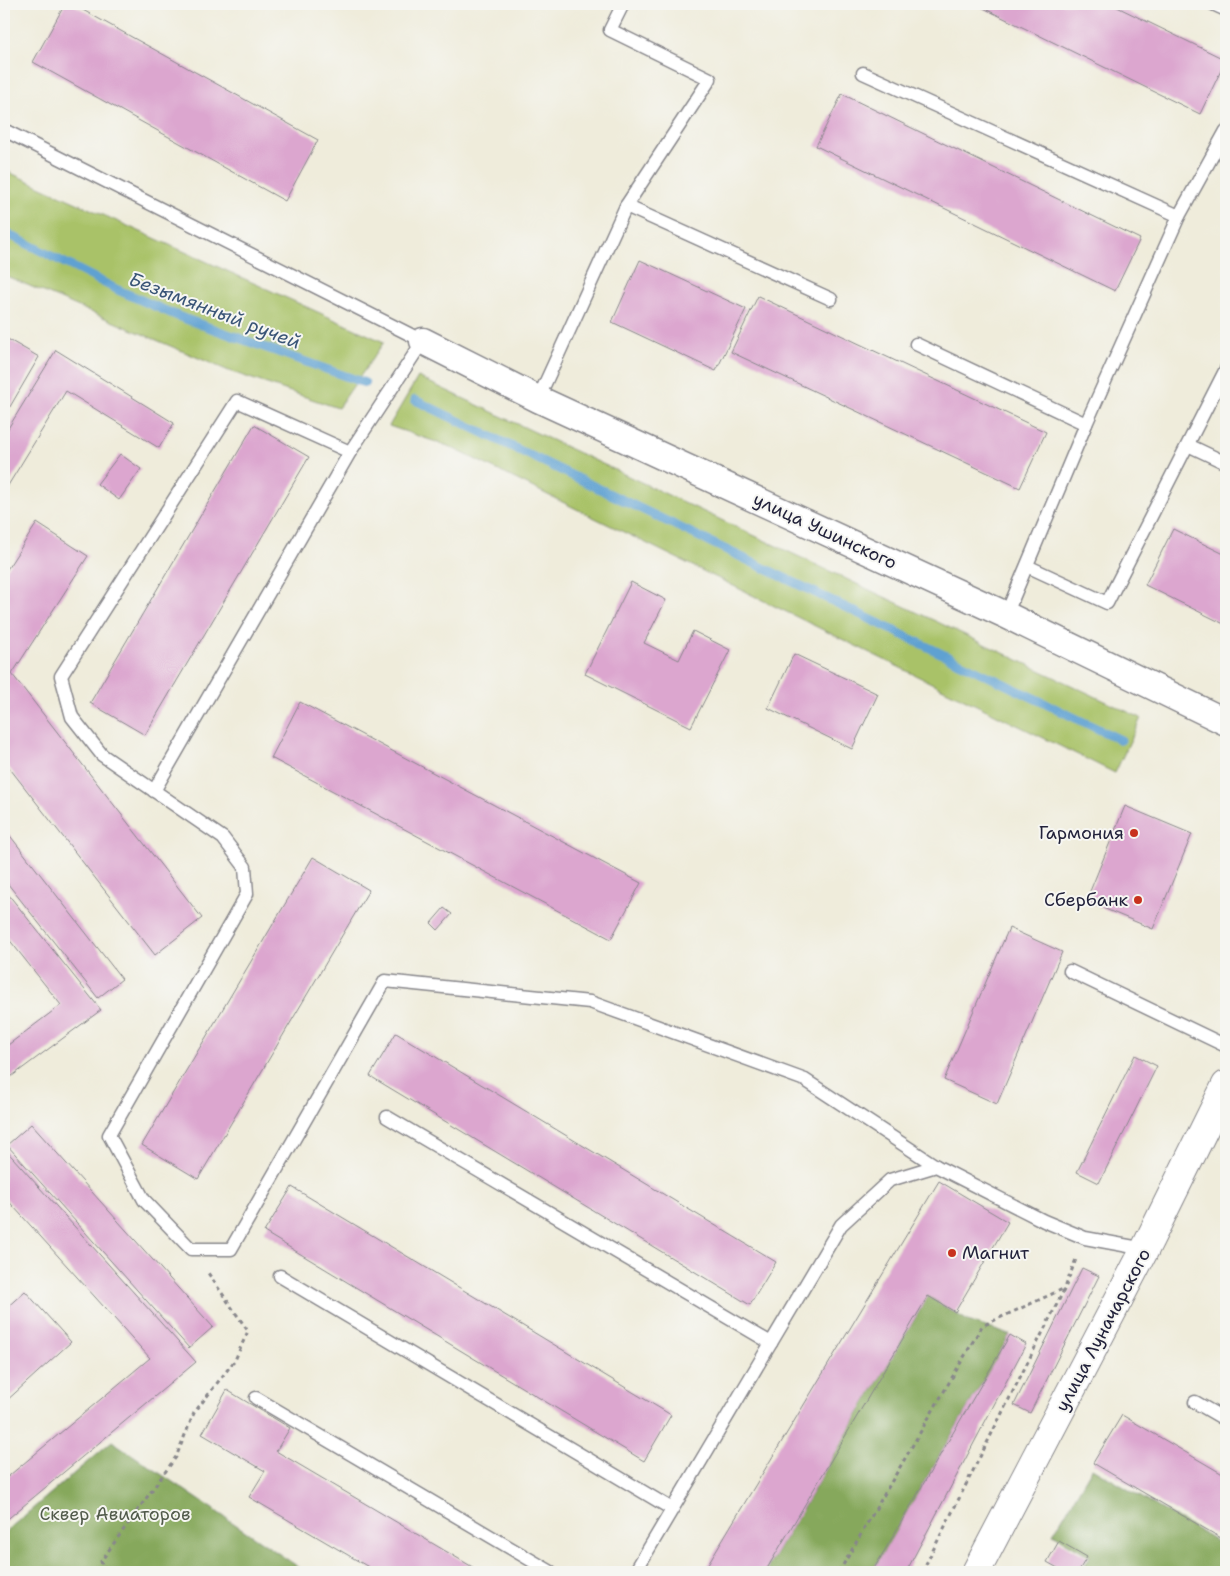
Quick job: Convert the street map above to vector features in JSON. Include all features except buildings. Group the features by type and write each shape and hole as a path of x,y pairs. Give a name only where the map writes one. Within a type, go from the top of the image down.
{"street":[{"name":"улица Ушинского","path":"423,341 538,399 1006,615 1226,722"},
{"name":"улица Луначарского","path":"976,1572 1145,1249 1226,1086"}],"lane":[{"path":"538,399 626,206 710,79 610,30 623,4"},
{"path":"1213,4 1226,10"},
{"path":"863,73 1179,216"},
{"path":"4,130 423,341 350,452 154,790"},
{"path":"1006,615 1086,424 1179,216 1226,132"},
{"path":"626,206 830,299"},
{"path":"916,344 1086,424"},
{"path":"1027,566 1107,603 1226,369"},
{"path":"350,452 237,400 61,676 72,716 102,755 223,838 244,867 247,894 109,1135 144,1200 191,1249 231,1249 385,981 590,1002 805,1080 936,1166 1044,1221 1085,1238 1145,1249"},
{"path":"1188,445 1226,463"},
{"path":"1070,971 1226,1046"},
{"path":"387,1117 771,1343"},
{"path":"635,1572 841,1225 890,1180 936,1166"},
{"path":"280,1276 672,1509"},
{"path":"256,1398 551,1572"},
{"path":"1195,1402 1226,1420"}],"path":[{"path":"922,1572 1065,1288 1085,1238"},
{"path":"104,1572 102,1561 176,1457 194,1413 235,1360 248,1331 191,1249"},
{"path":"839,1572 982,1326 1065,1288"}],"green space":[{"path":"4,170 384,342 338,408 229,371 4,275"},
{"path":"418,377 1141,718 1115,773 448,446 389,426"},
{"path":"928,1296 968,1321 1010,1335 872,1572 765,1572"},
{"name":"Сквер Авиаторов","path":"112,1441 306,1572 4,1572 4,1533"},
{"path":"1092,1468 1226,1547 1226,1572 1081,1572 1090,1556 1053,1534"}],"waterway":[{"name":"Безымянный ручей","path":"4,232 118,290 180,317 365,383"},
{"path":"415,400 1121,740"}],"place":[{"name":"Гармония","path":"1134,833"},
{"name":"Сбербанк","path":"1138,900"},
{"name":"Магнит","path":"952,1253"}]}
